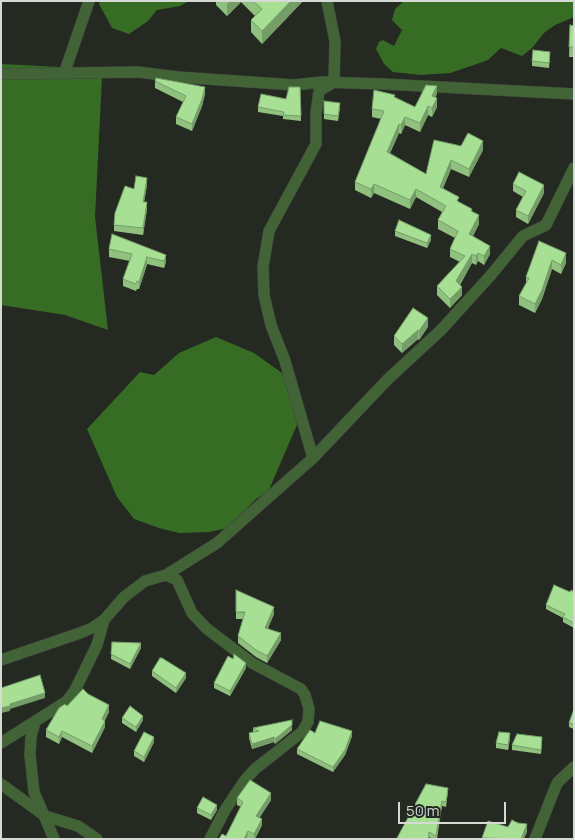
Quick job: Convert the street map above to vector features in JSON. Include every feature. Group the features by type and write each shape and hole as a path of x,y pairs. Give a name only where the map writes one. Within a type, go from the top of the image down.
{"street":[{"path":"64,74 90,1"},
{"path":"327,1 335,41 334,82"},
{"path":"1,74 138,72 178,78 294,85 334,82 574,94"},
{"path":"313,458 284,360 271,325 264,295 264,267 271,225 316,144 316,113 319,91 334,82"},
{"path":"1,660 92,628 104,620 124,597 145,581 166,575 217,543 313,458 387,380 441,330 491,275 523,236 546,225 574,168"},
{"path":"166,575 177,580 192,613 206,628 252,663 301,689 309,709 308,722 302,732 245,780 225,810 210,839"},
{"path":"1,743 66,701 75,690 97,645 104,620"},
{"path":"35,722 30,738 34,792 54,839"},
{"path":"535,839 558,782 574,767"},
{"path":"1,784 45,816 78,826 98,839"}],"green space":[{"path":"100,1 189,1 180,6 157,10 148,21 129,34 112,28 99,4"},
{"path":"404,1 574,1 574,17 555,25 544,33 532,48 522,56 501,48 488,60 474,65 450,73 421,75 393,72 384,64 376,49 379,42 383,40 394,46 402,30 392,20 395,9"},
{"path":"1,64 61,67 76,78 102,78 95,217 108,330 65,315 1,305"},
{"path":"216,337 254,353 289,378 300,418 268,492 256,499 228,528 209,532 179,533 134,519 117,497 87,429 140,372 154,375 179,353"}],"building":[{"path":"253,1 291,1 262,31 251,20 262,9"},
{"path":"570,25 574,26 574,47 569,47"},
{"path":"533,50 550,52 549,63 532,61"},
{"path":"156,78 205,87 192,124 176,117 186,96 155,81"},
{"path":"426,85 437,86 432,96 437,98 432,108 428,106 420,123 405,117 401,125 399,124 387,152 426,174 434,140 461,146 468,133 483,141 469,169 451,160 440,187 459,197 457,201 479,215 469,234 490,246 484,256 478,253 476,256 472,254 456,281 462,287 450,299 437,286 465,256 450,249 458,231 438,220 446,206 416,189 410,200 374,184 371,189 355,182 384,111 372,109 374,90 395,95 394,97 415,107"},
{"path":"289,87 300,87 301,116 283,115 284,112 258,107 261,94 286,99"},
{"path":"324,101 340,103 338,116 324,114"},
{"path":"519,172 544,185 528,216 516,210 526,191 513,184"},
{"path":"136,176 147,178 143,202 147,202 143,228 114,225 115,213 125,186 134,189"},
{"path":"399,220 431,235 427,243 395,231"},
{"path":"112,234 166,255 164,261 147,257 139,282 137,281 136,284 123,279 132,254 109,249"},
{"path":"539,241 566,253 561,265 552,260 535,304 519,296 529,278 526,277"},
{"path":"413,308 428,318 419,331 402,344 394,336"},
{"path":"554,585 574,592 574,623 563,617 565,614 546,605"},
{"path":"236,590 274,607 265,628 281,633 267,656 238,636 245,612 236,612"},
{"path":"112,642 141,643 130,664 111,654"},
{"path":"234,654 246,663 230,691 214,683 228,656 233,659"},
{"path":"160,658 186,673 176,688 152,671"},
{"path":"40,675 45,693 1,708 1,688"},
{"path":"83,689 88,694 109,705 102,719 105,721 92,746 62,731 59,737 46,730 59,708 65,704 67,706"},
{"path":"130,706 143,716 136,727 122,718"},
{"path":"574,709 574,724 569,723"},
{"path":"292,720 292,725 275,739 274,737 252,744 249,733 259,731 253,728"},
{"path":"320,721 352,731 345,750 333,767 297,749 310,730 315,733"},
{"path":"144,732 154,737 144,757 134,751"},
{"path":"499,732 510,733 508,745 496,743"},
{"path":"517,734 542,737 541,750 512,745"},
{"path":"250,780 271,793 256,816 262,819 254,834 248,831 244,839 219,839 222,834 226,836 243,802 237,798"},
{"path":"426,784 448,788 446,802 442,801 436,836 429,832 428,839 397,838"},
{"path":"203,797 217,805 211,815 197,808"},
{"path":"512,820 527,824 521,839 482,838 488,821 508,827"}]}
